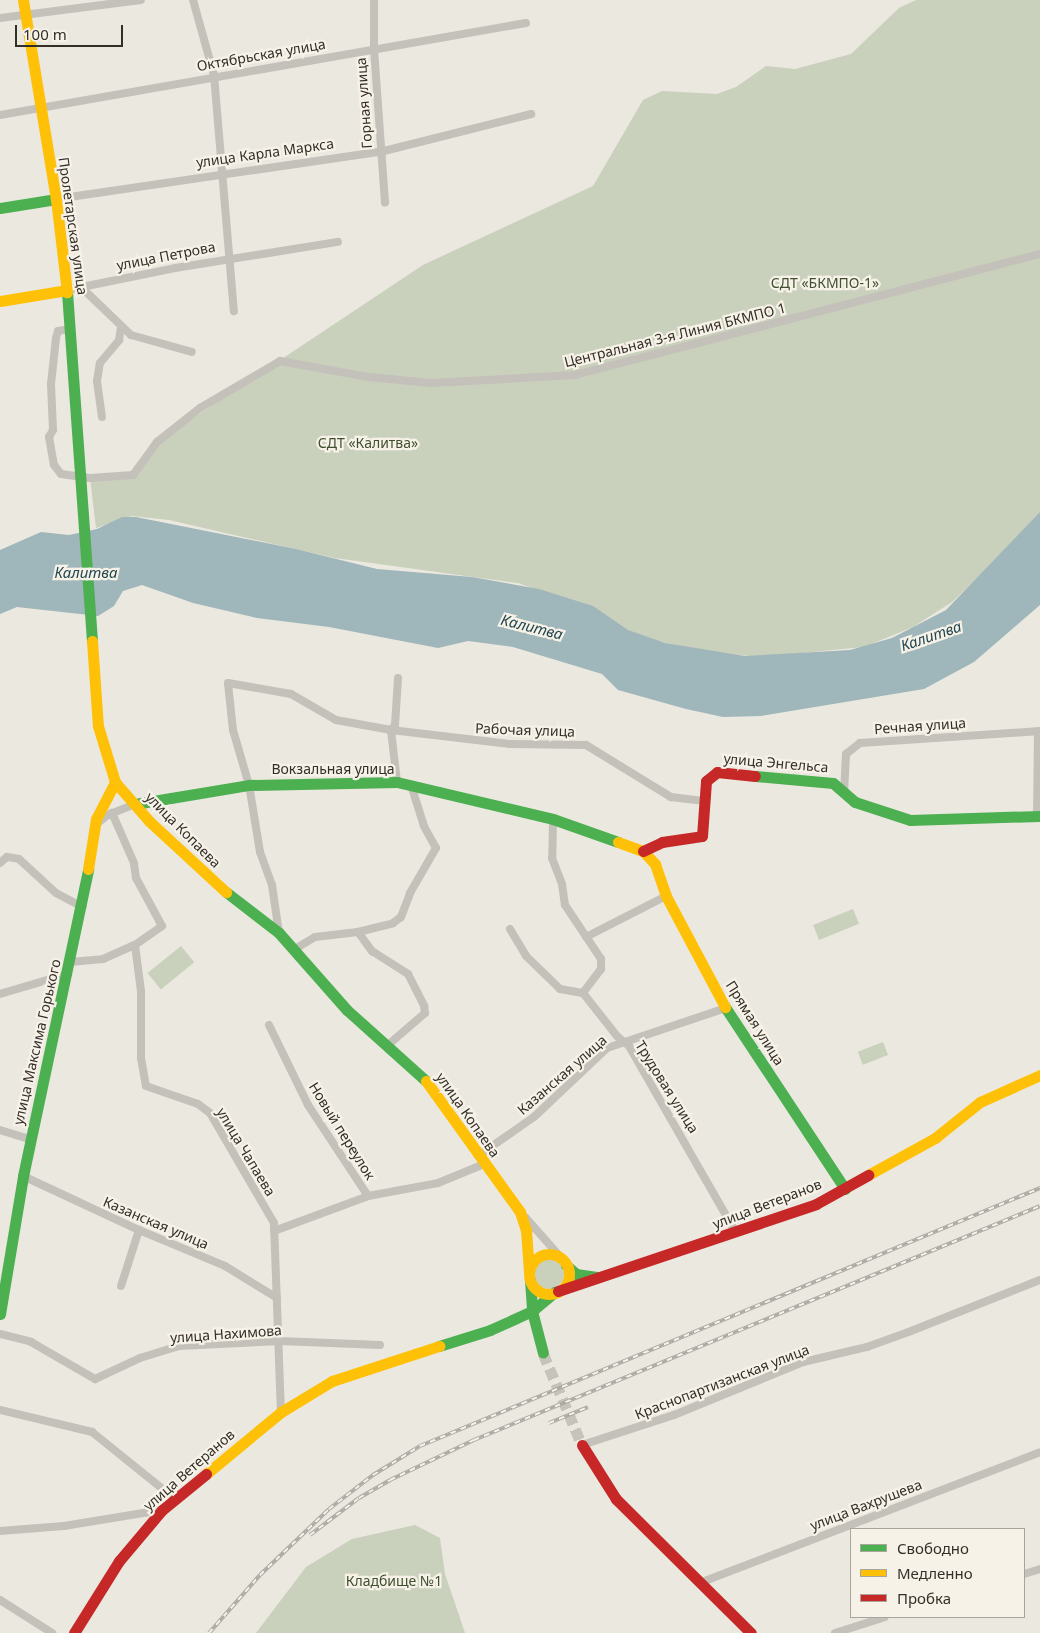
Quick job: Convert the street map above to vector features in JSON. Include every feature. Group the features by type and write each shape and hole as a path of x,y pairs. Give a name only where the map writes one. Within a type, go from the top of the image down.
{"main road":[{"name":"Пролетарская улица","path":"22,0 56,199 67,290 98,726 115,782"},
{"name":"улица Карла Маркса","path":"0,208 56,199"},
{"name":"улица Петрова","path":"0,302 67,290"},
{"name":"улица Энгельса","path":"643,851 662,842 702,836 703,801 706,781 717,772 833,783 855,802 910,820 1038,816"},
{"name":"улица Копаева","path":"115,782 222,889 279,933 347,1010 388,1045 437,1094 481,1160 520,1212 526,1230 532,1312 543,1353"},
{"name":"улица Максима Горького","path":"0,1314 5,1261 30,1139 82,907 95,825 99,810 115,782"},
{"name":"Вокзальная улица","path":"135,804 249,785 397,782 553,819 643,851 655,864"},
{"name":"Прямая улица","path":"655,864 666,896 726,1008 845,1189"},
{"name":"улица Ветеранов","path":"74,1633 119,1561 162,1510 281,1412 332,1381 472,1337 532,1312 557,1292 736,1233 816,1204 935,1138 980,1102 1040,1075"},
{"path":"565,1262 568,1279 557,1292 539,1291 529,1275 534,1260 545,1254 565,1262 583,1277 604,1277"},
{"path":"582,1445 616,1499 702,1582 751,1633"}],"street":[{"path":"0,18 141,0"},
{"path":"193,0 214,75 234,311"},
{"name":"Горная улица","path":"374,0 374,49 385,204"},
{"name":"Октябрьская улица","path":"0,115 214,75 526,23"},
{"name":"улица Карла Маркса","path":"56,199 222,173 380,152 532,114"},
{"name":"улица Петрова","path":"67,290 230,259 338,242"},
{"name":"Центральная 3-я Линия БКМПО 1","path":"70,329 58,331 56,338 51,384 53,430 50,437 54,465 61,474 69,477 133,475 157,442 187,418 280,361 368,377 432,383 575,375 1040,254"},
{"path":"82,288 121,327 149,342 192,352"},
{"path":"102,417 97,381 100,363 119,340 121,327"},
{"path":"397,782 391,730 395,725 398,678"},
{"name":"Рабочая улица","path":"249,785 233,730 228,683 267,688 291,694 336,720 391,730 510,744 586,745 671,797 703,801"},
{"name":"Речная улица","path":"844,793 846,754 860,743 1039,732 1038,816"},
{"path":"249,785 260,852 272,885 279,933"},
{"path":"294,948 315,937 358,932 393,924 401,917 410,893 436,848 424,826 411,785"},
{"path":"95,825 112,813 135,804"},
{"path":"70,962 103,959 135,945 162,926 136,878 134,864 112,813"},
{"path":"510,929 526,956 560,989 583,993 601,969 601,959 565,905 552,858 553,819"},
{"path":"0,863 7,857 19,859 56,893 82,907"},
{"path":"586,937 666,896"},
{"path":"358,932 372,951 408,974 424,1006 425,1013 388,1045"},
{"name":"улица Чапаева","path":"135,945 141,991 141,1058 146,1086 198,1104 210,1113 274,1224 280,1342 281,1412"},
{"path":"0,994 68,974"},
{"name":"Трудовая улица","path":"583,993 625,1042 698,1161 736,1233"},
{"name":"Казанская улица","path":"274,1231 368,1196 438,1183 481,1160 534,1117 607,1048 726,1008"},
{"name":"Новый переулок","path":"269,1025 308,1106 368,1196"},
{"path":"0,1130 30,1139"},
{"name":"Казанская улица","path":"22,1176 139,1230 225,1266 277,1298"},
{"path":"520,1212 565,1262"},
{"path":"121,1286 139,1230"},
{"name":"Краснопартизанская улица","path":"582,1445 674,1415 803,1362 894,1337 1040,1280"},
{"name":"улица Нахимова","path":"0,1334 31,1342 95,1379 140,1358 171,1348 280,1342 380,1345"},
{"path":"0,1410 92,1432 175,1500"},
{"name":"улица Вахрушева","path":"702,1582 1040,1452"},
{"path":"0,1531 64,1526 162,1510"},
{"path":"1025,1574 1040,1569"},
{"path":"0,1600 52,1633"},
{"path":"835,1633 882,1618"}],"green space":[{"name":"СДТ «БКМПО-1»","path":"916,0 1040,0 1040,519 952,602 913,627 864,647 760,657 711,652 651,640 607,622 558,597 518,583 335,558 169,520 132,516 96,528 90,478 133,475 154,444 423,265 593,186 643,100 662,91 717,94 736,87 766,66 795,69 851,54 899,8"},
{"path":"853,909 859,924 819,940 813,925"},
{"path":"181,946 194,962 161,989 148,973"},
{"path":"883,1042 888,1055 863,1065 858,1052"},
{"path":"549,1259 560,1263 564,1274 560,1285 549,1289 538,1285 534,1274 538,1263"},
{"name":"Кладбище №1","path":"415,1525 440,1538 445,1574 465,1633 256,1633 306,1567 352,1539"}],"water":[{"name":"Калитва","path":"1040,512 1040,605 974,662 924,689 761,716 723,717 686,709 618,690 602,674 513,647 468,641 438,648 329,627 257,618 193,603 142,585 123,591 114,606 98,616 17,607 0,614 0,550 41,532 69,535 97,529 122,517 136,517 296,549 377,569 472,577 539,589 593,606 628,630 665,643 745,656 850,650 892,638 946,610"}],"tunnel":[{"path":"543,1353 582,1445"}],"railway":[{"path":"209,1633 260,1575 329,1509 373,1475 420,1446 1040,1188"},
{"path":"310,1535 359,1498 390,1480 474,1440 1040,1206"},
{"path":"549,1423 588,1407"}],"traffic: fast":[{"path":"0,208 56,199"},
{"path":"67,292 92,641"},
{"path":"755,776 833,783 855,802 910,820 1040,816"},
{"path":"135,804 249,785 397,782 553,819 618,842"},
{"path":"0,1314 23,1176 88,869"},
{"path":"226,892 279,933 347,1010 426,1081"},
{"path":"725,1007 845,1189"},
{"path":"566,1265 576,1274 597,1277"},
{"path":"530,1280 532,1311 543,1353"},
{"path":"439,1346 490,1330 532,1311 555,1292"}],"traffic: slow":[{"path":"23,0 56,199 67,292"},
{"path":"0,301 67,290"},
{"path":"92,641 98,726 115,782 149,821 226,892"},
{"path":"88,869 96,819 115,782"},
{"path":"618,842 643,851 655,864 666,896 725,1007"},
{"path":"868,1175 935,1138 980,1102 1040,1075"},
{"path":"426,1081 520,1212 526,1230 529,1272"},
{"path":"549,1254 563,1260 569,1274 563,1288 549,1294 535,1288 529,1274 535,1260 549,1254"},
{"path":"206,1474 281,1412 332,1381 439,1346"}],"traffic: jam":[{"path":"643,851 662,842 702,836 706,781 717,772 755,776"},
{"path":"558,1291 816,1204 868,1175"},
{"path":"582,1445 616,1499 751,1633"},
{"path":"74,1633 119,1561 162,1510 206,1474"}],"park label":[{"name":"СДТ «Калитва»","path":"368,443"}]}
